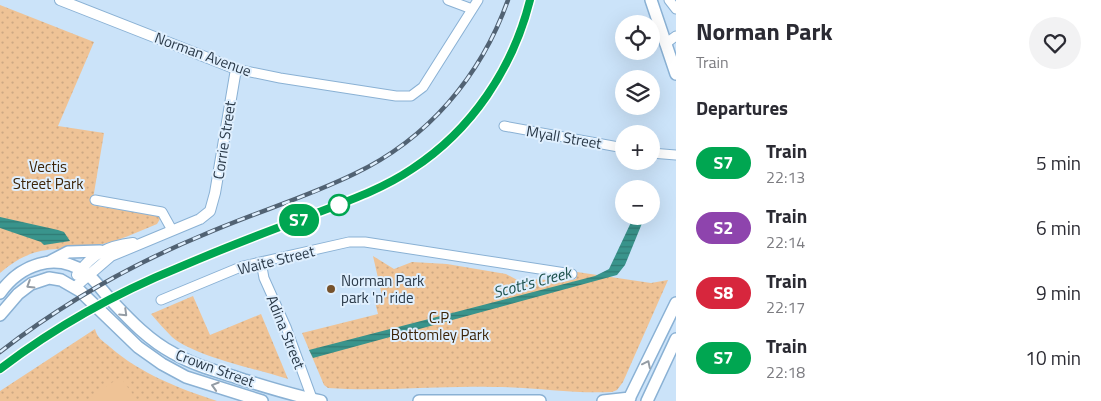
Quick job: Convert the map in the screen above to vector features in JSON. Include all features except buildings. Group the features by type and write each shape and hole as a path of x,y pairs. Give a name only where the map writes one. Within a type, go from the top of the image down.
{"main road":[{"path":"651,0 676,74"},
{"path":"0,293 18,273 31,266 50,262 68,252 100,251"},
{"name":"Crown Street","path":"50,262 68,264 84,272 150,338 175,355 204,367 316,401"},
{"path":"0,315 18,294 37,281 55,278 73,285"},
{"name":"Crown Street","path":"73,285 138,347 162,364 186,377 262,401"},
{"path":"603,401 629,400 676,303"},
{"path":"647,401 676,339"},
{"path":"419,401 498,399 540,401"}],"street":[{"name":"Norman Avenue","path":"60,0 236,69 289,80 396,96 411,96 423,87 472,10"},
{"path":"448,0 472,10 478,0"},
{"path":"668,0 676,8"},
{"path":"665,44 676,36"},
{"name":"Corrie Street","path":"172,230 200,219 210,211 215,193 236,69"},
{"name":"Myall Street","path":"504,126 615,146"},
{"path":"660,153 676,155"},
{"path":"73,285 84,272 106,259 172,230 162,212 95,200"},
{"path":"84,272 89,259 100,251 116,245 141,242"},
{"name":"Waite Street","path":"161,300 243,266 350,242 394,251 522,270 572,274"},
{"name":"Adina Street","path":"261,262 264,278 316,401"}],"green space":[{"name":"Vectis Street Park","path":"0,5 94,42 58,126 104,133 92,205 158,216 160,219 157,224 128,236 98,245 36,252 13,263 0,273"},
{"name":"C.P. Bottomley Park","path":"373,256 394,269 412,262 447,264 506,274 521,282 538,279 563,282 576,279 577,272 651,283 668,280 623,382 617,390 612,392 509,387 328,388 324,385 302,333 378,314 375,302 383,300"},
{"path":"193,296 210,335 261,314 288,379 196,351 172,337 151,314"},
{"path":"95,329 97,335 103,341 122,357 147,373 217,401 0,401 0,391"},
{"path":"120,377 138,401 86,401"}],"shaded area":[{"path":"0,217 64,232 70,241 44,245 41,242 0,228"},
{"path":"630,225 641,225 625,265 617,275 313,358 309,350 595,276 609,269"}],"railway":[{"path":"0,352 72,302 149,259 203,235 335,183 381,160 428,124 449,102 483,54 497,28 508,0"},
{"path":"0,369 64,325 133,288 228,247 362,195 412,169 453,136 487,95 513,50 530,0"}],"train":[{"name":"S7","path":"0,369 58,329 123,292 205,256 366,194 390,183 413,169 438,150 476,112 501,75 509,59 523,25 530,0"}],"place":[{"name":"Norman Park park 'n' ride","path":"331,289"}],"water label":[{"name":"Scott's Creek","path":"532,282"}]}
